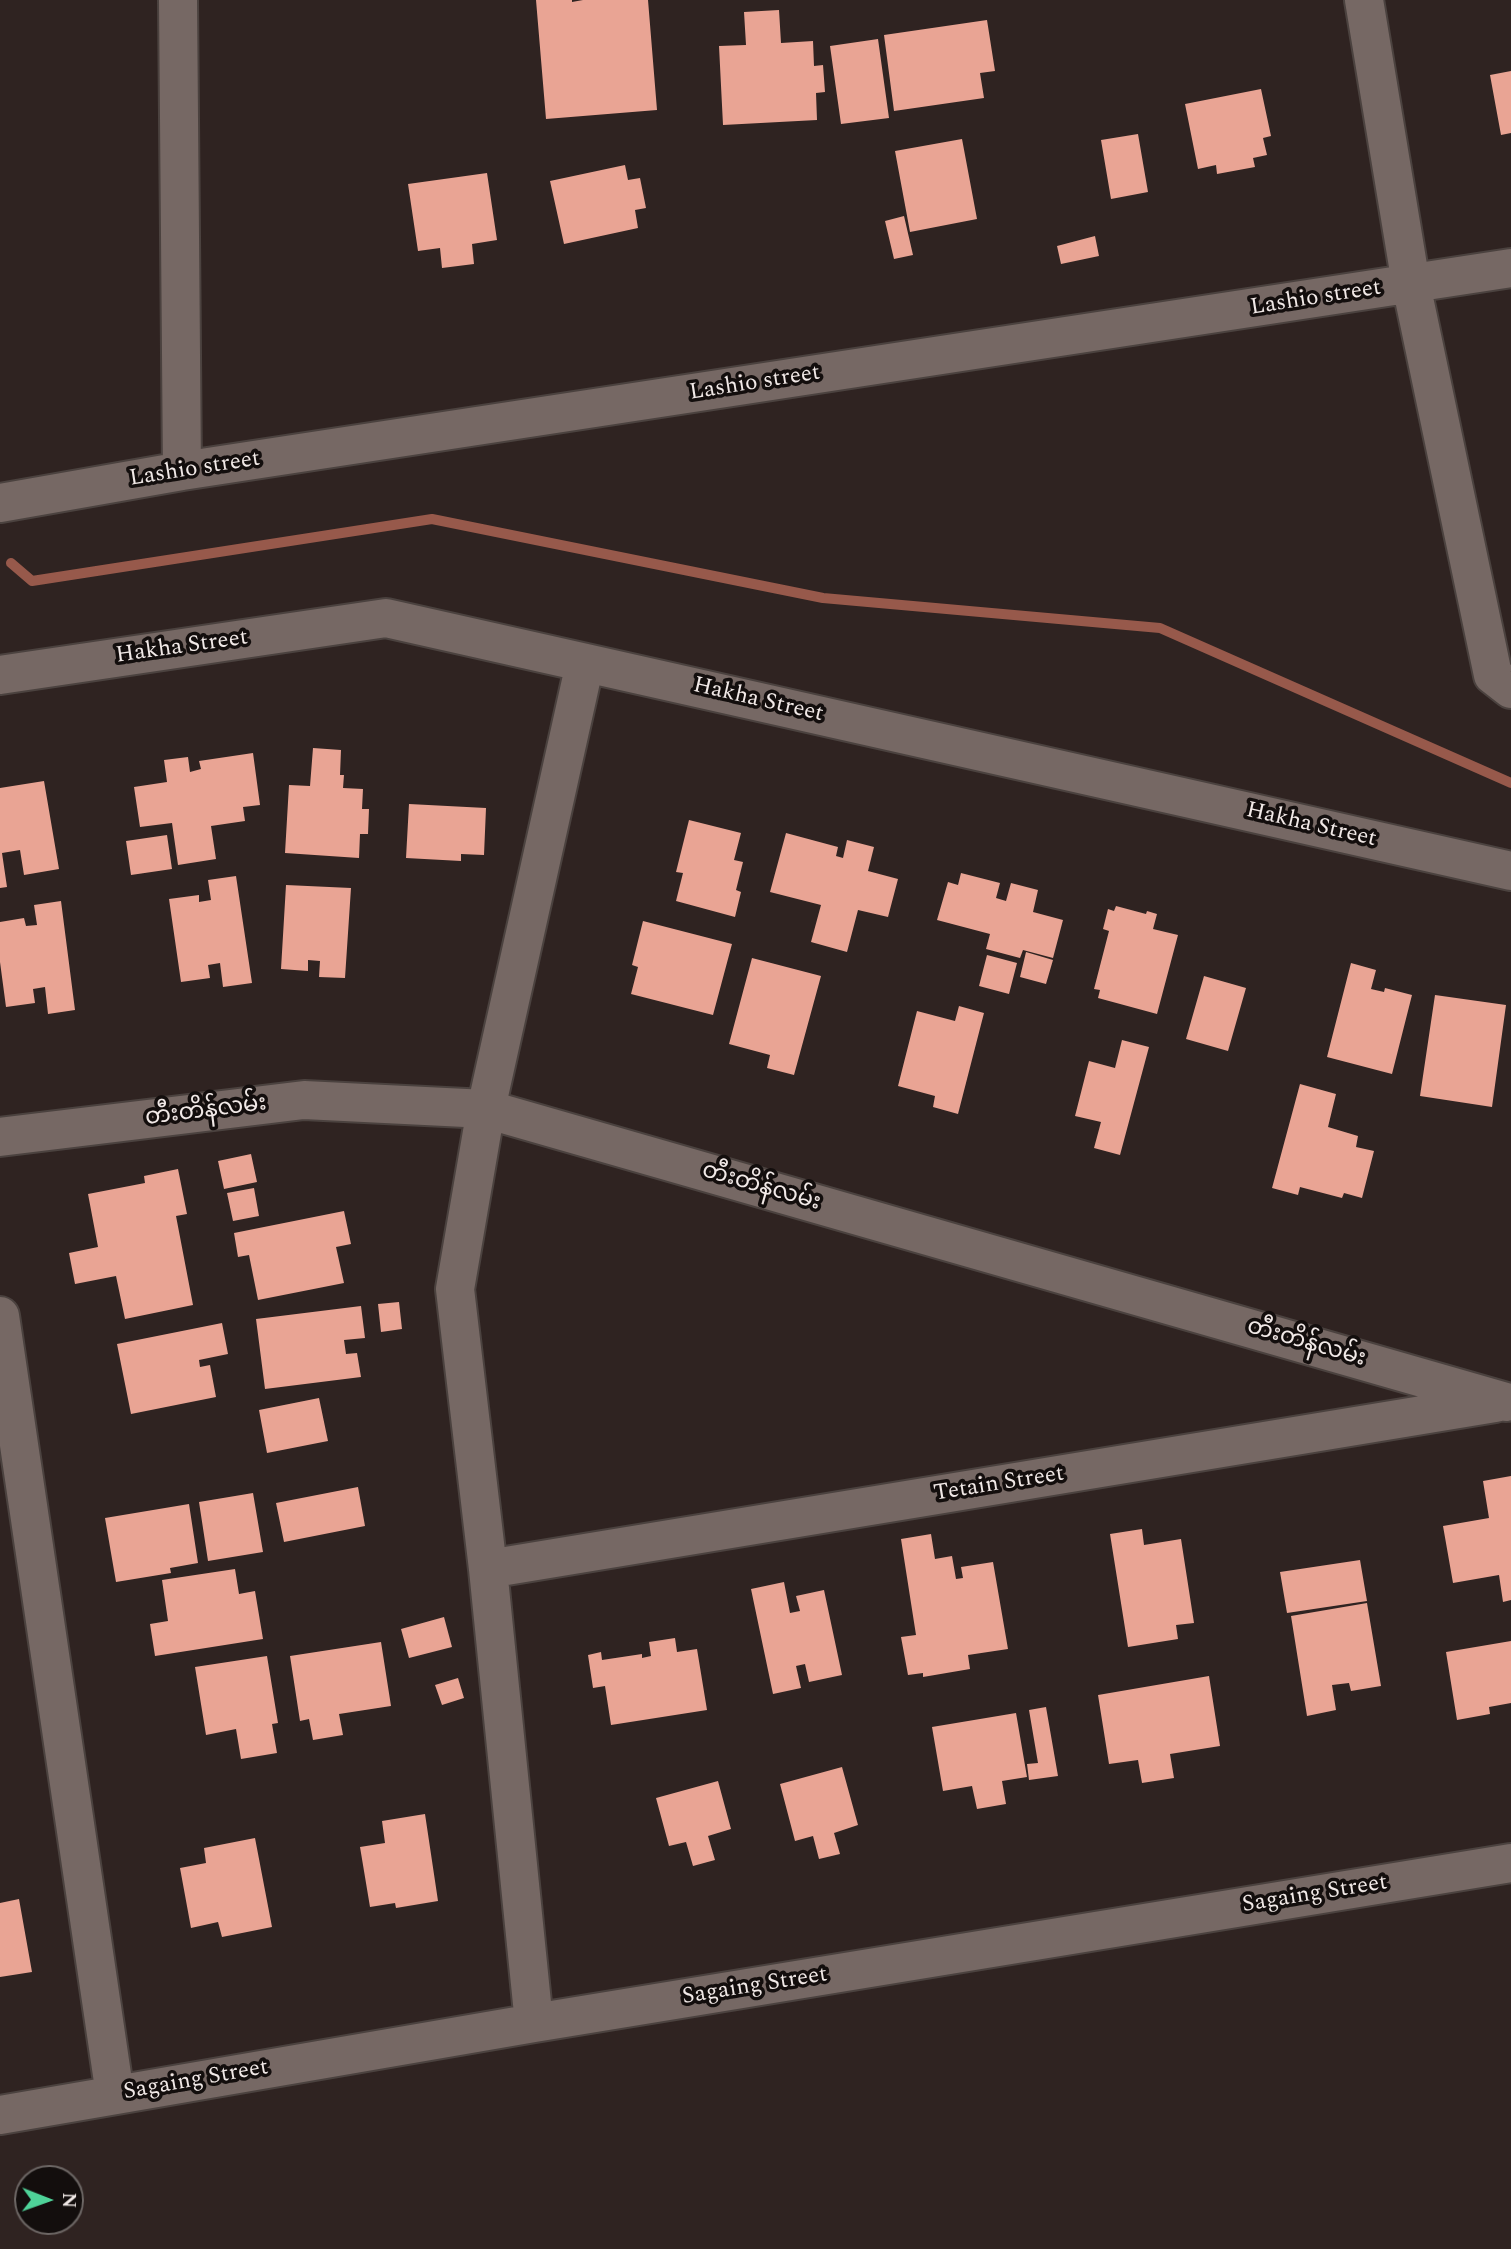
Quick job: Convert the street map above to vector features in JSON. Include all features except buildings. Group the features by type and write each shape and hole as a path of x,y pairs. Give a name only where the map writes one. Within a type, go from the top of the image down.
{"street":[{"path":"178,0 182,471"},
{"path":"1364,0 1411,284 1493,675 1511,689"},
{"name":"Lashio street","path":"0,503 182,471 1511,268"},
{"name":"Hakha Street","path":"0,675 386,618 1511,870"},
{"path":"534,2023 488,1569 455,1289 486,1109 585,663"},
{"name":"တီးတိန်လမ်း","path":"0,1137 304,1100 486,1109 1508,1401"},
{"path":"0,1316 115,2095"},
{"name":"Tetain Street","path":"488,1569 1508,1401"},
{"name":"Sagaing Street","path":"0,2115 534,2023 1511,1863"}],"waterway":[{"path":"11,563 32,581 432,519 823,598 1160,628 1511,783"}]}
